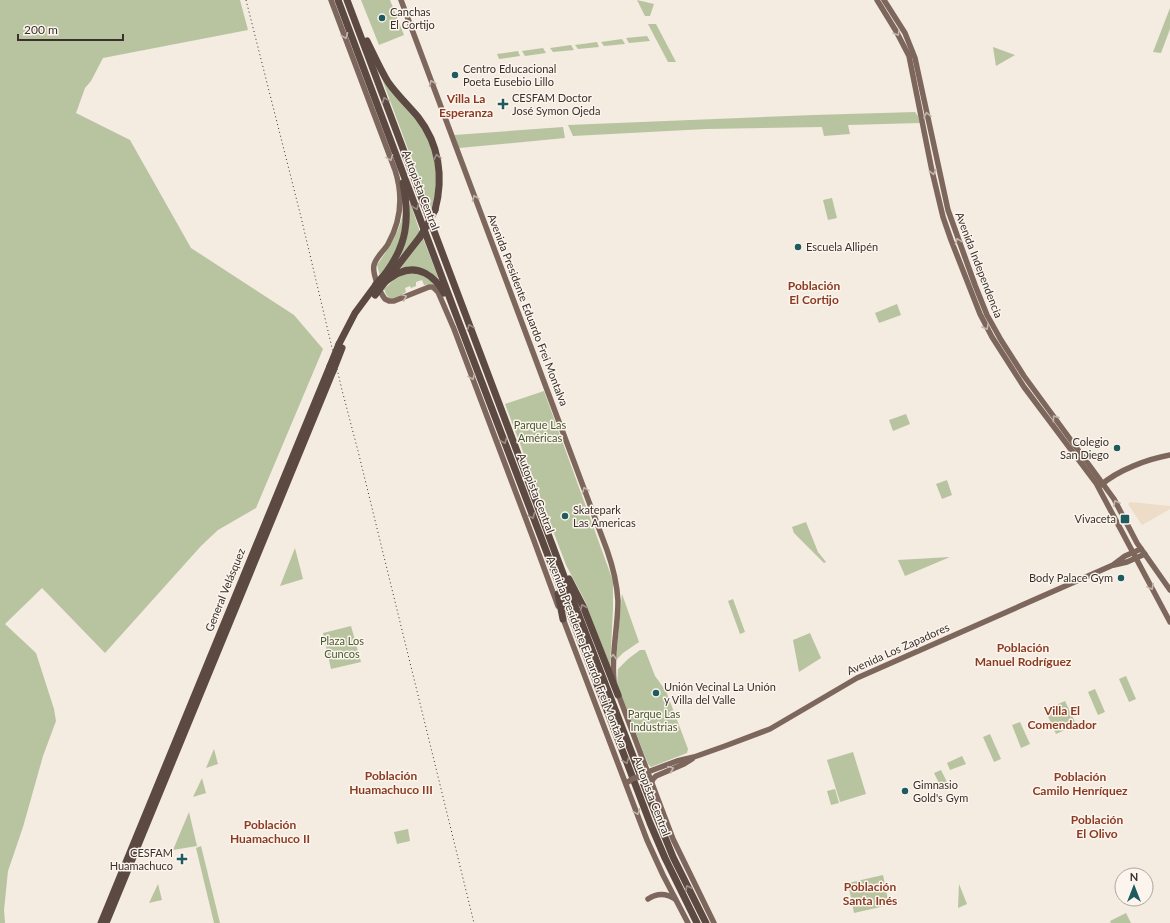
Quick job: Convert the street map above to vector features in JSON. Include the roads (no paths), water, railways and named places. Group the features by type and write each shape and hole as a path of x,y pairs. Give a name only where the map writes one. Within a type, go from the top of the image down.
{"highway":[{"name":"Autopista Central","path":"338,0 552,569 653,832 697,923"},
{"name":"Autopista Central","path":"347,0 658,822 673,857 706,923"},
{"name":"General Velásquez","path":"341,346 355,323 420,237 430,220 438,195 440,175 433,142 421,121 386,79 378,66 367,40 355,21"},
{"name":"General Velásquez","path":"100,923 355,313 385,274 401,247 405,234 407,209 406,197 397,157"},
{"path":"385,282 397,274 405,271 414,270 425,273 431,276 439,284 455,312"},
{"name":"General Velásquez","path":"106,923 331,368"},
{"path":"556,554 583,606 618,695"},
{"path":"552,569 563,619"},
{"path":"111,923 119,892"}],"main road":[{"name":"Avenida Presidente Eduardo Frei Montalva","path":"331,0 395,170 399,185 400,203 397,224 388,244 375,262 374,267 374,274 380,291 385,299 392,301 427,287 433,287 438,292 454,329 651,848 688,923"},
{"name":"Avenida Presidente Eduardo Frei Montalva","path":"401,0 607,550 614,571 618,604 613,670 618,695 646,773 680,854 714,923"},
{"name":"Avenida Independencia","path":"877,0 909,56 932,171 943,217 985,325 1014,373 1030,396 1090,474 1170,622"},
{"name":"Avenida Independencia","path":"884,0 905,34 915,58 948,210 975,285 990,321 1013,359 1114,499 1143,551 1170,590"},
{"path":"971,291 974,289 975,285"},
{"path":"1099,490 1103,483 1135,466 1149,460 1170,455"},
{"name":"Avenida Los Zapadores","path":"627,784 632,779 646,773 677,761 694,757 770,728 857,678 1113,565 1120,559 1143,551"},
{"name":"Avenida Los Zapadores","path":"651,783 656,776 684,764 694,757"},
{"path":"648,900 654,896 664,894 676,900"}],"railway":[{"path":"246,0 301,217 342,390 474,923"}],"place":[{"name":"Canchas El Cortijo","path":"382,18"},
{"name":"Centro Educacional Poeta Eusebio Lillo","path":"455,75"},
{"name":"CESFAM Doctor José Symon Ojeda","path":"503,104"},
{"name":"Escuela Allipén","path":"798,247"},
{"name":"Colegio San Diego","path":"1117,448"},
{"name":"Skatepark Las Americas","path":"565,516"},
{"name":"Vivaceta","path":"1125,519"},
{"name":"Body Palace Gym","path":"1121,578"},
{"name":"Unión Vecinal La Unión y Villa del Valle","path":"656,693"},
{"name":"Gimnasio Gold's Gym","path":"905,791"},
{"name":"CESFAM Huamachuco","path":"182,859"}],"district":[{"name":"Villa La Esperanza","path":"466,106"},
{"name":"Población El Cortijo","path":"814,293"},
{"name":"Población Manuel Rodríguez","path":"1023,655"},
{"name":"Villa El Comendador","path":"1062,718"},
{"name":"Población Huamachuco III","path":"391,783"},
{"name":"Población Camilo Henríquez","path":"1080,784"},
{"name":"Población El Olivo","path":"1097,827"},
{"name":"Población Huamachuco II","path":"270,832"},
{"name":"Población Santa Inés","path":"870,894"}],"park label":[{"name":"Parque Las Américas","path":"540,431"},
{"name":"Plaza Los Cuncos","path":"342,647"},
{"name":"Parque Las Industrias","path":"654,720"}]}
